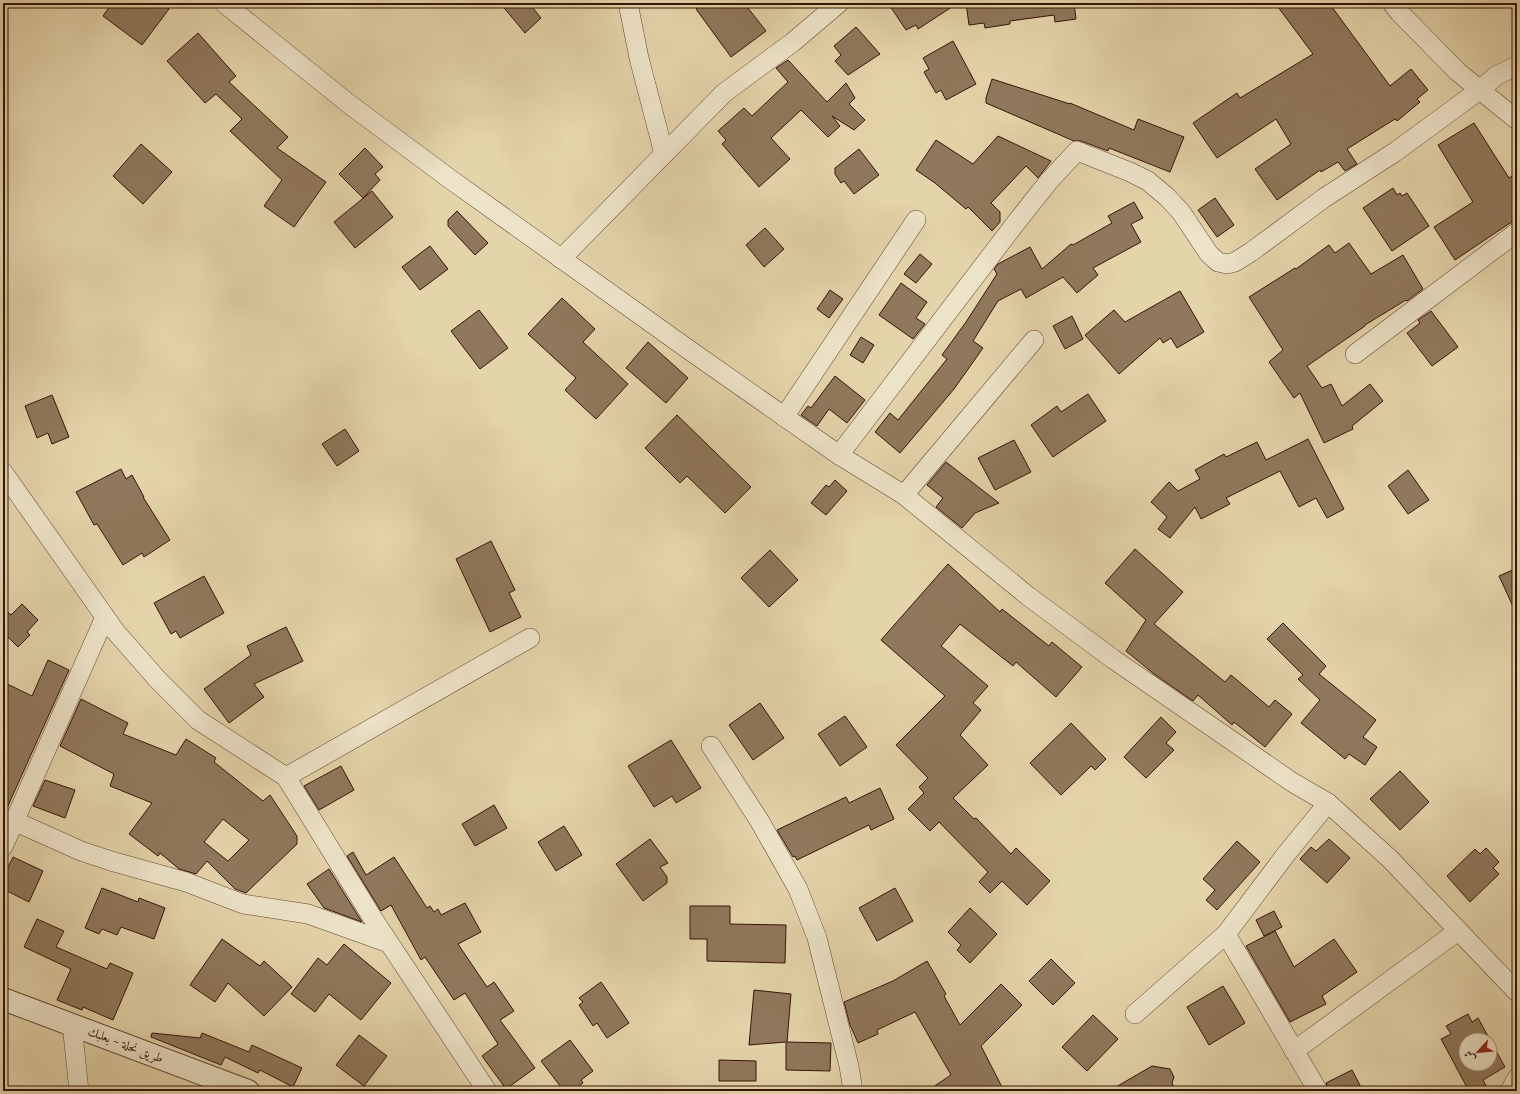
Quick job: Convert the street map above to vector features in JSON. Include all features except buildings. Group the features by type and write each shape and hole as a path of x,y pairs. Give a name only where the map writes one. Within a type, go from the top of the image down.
{"street":[{"path":"224,3 350,104 561,259 839,455 904,495 1028,596 1113,659 1292,782 1328,803 1390,859 1517,992"},
{"path":"628,3 639,58 664,154"},
{"path":"561,259 724,92 793,42 839,3"},
{"path":"1392,3 1458,72 1481,89 1517,120"},
{"path":"839,455 1049,181 1077,151 1130,172 1148,181 1167,197 1180,212 1210,254 1218,262 1227,264 1235,262 1251,252 1324,198 1395,152 1481,89 1497,75 1517,66"},
{"path":"784,416 916,220"},
{"path":"1355,354 1517,232"},
{"path":"904,495 1034,340"},
{"path":"3,472 105,617 158,680 198,720 286,778 388,943 487,1091"},
{"path":"3,848 105,617"},
{"path":"286,778 530,638"},
{"path":"711,746 759,820 798,889 817,938 849,1066 853,1091"},
{"path":"1135,1014 1226,934 1287,853 1328,803"},
{"path":"14,821 81,851 111,861 186,882 243,904 308,914 388,943"},
{"path":"1294,1051 1458,931"},
{"path":"1226,934 1318,1091"},
{"name":"طريق نحلة - بعلبك","path":"3,999 248,1091"},
{"path":"72,1024 79,1091"},
{"path":"1510,1091 1517,1078"}]}
